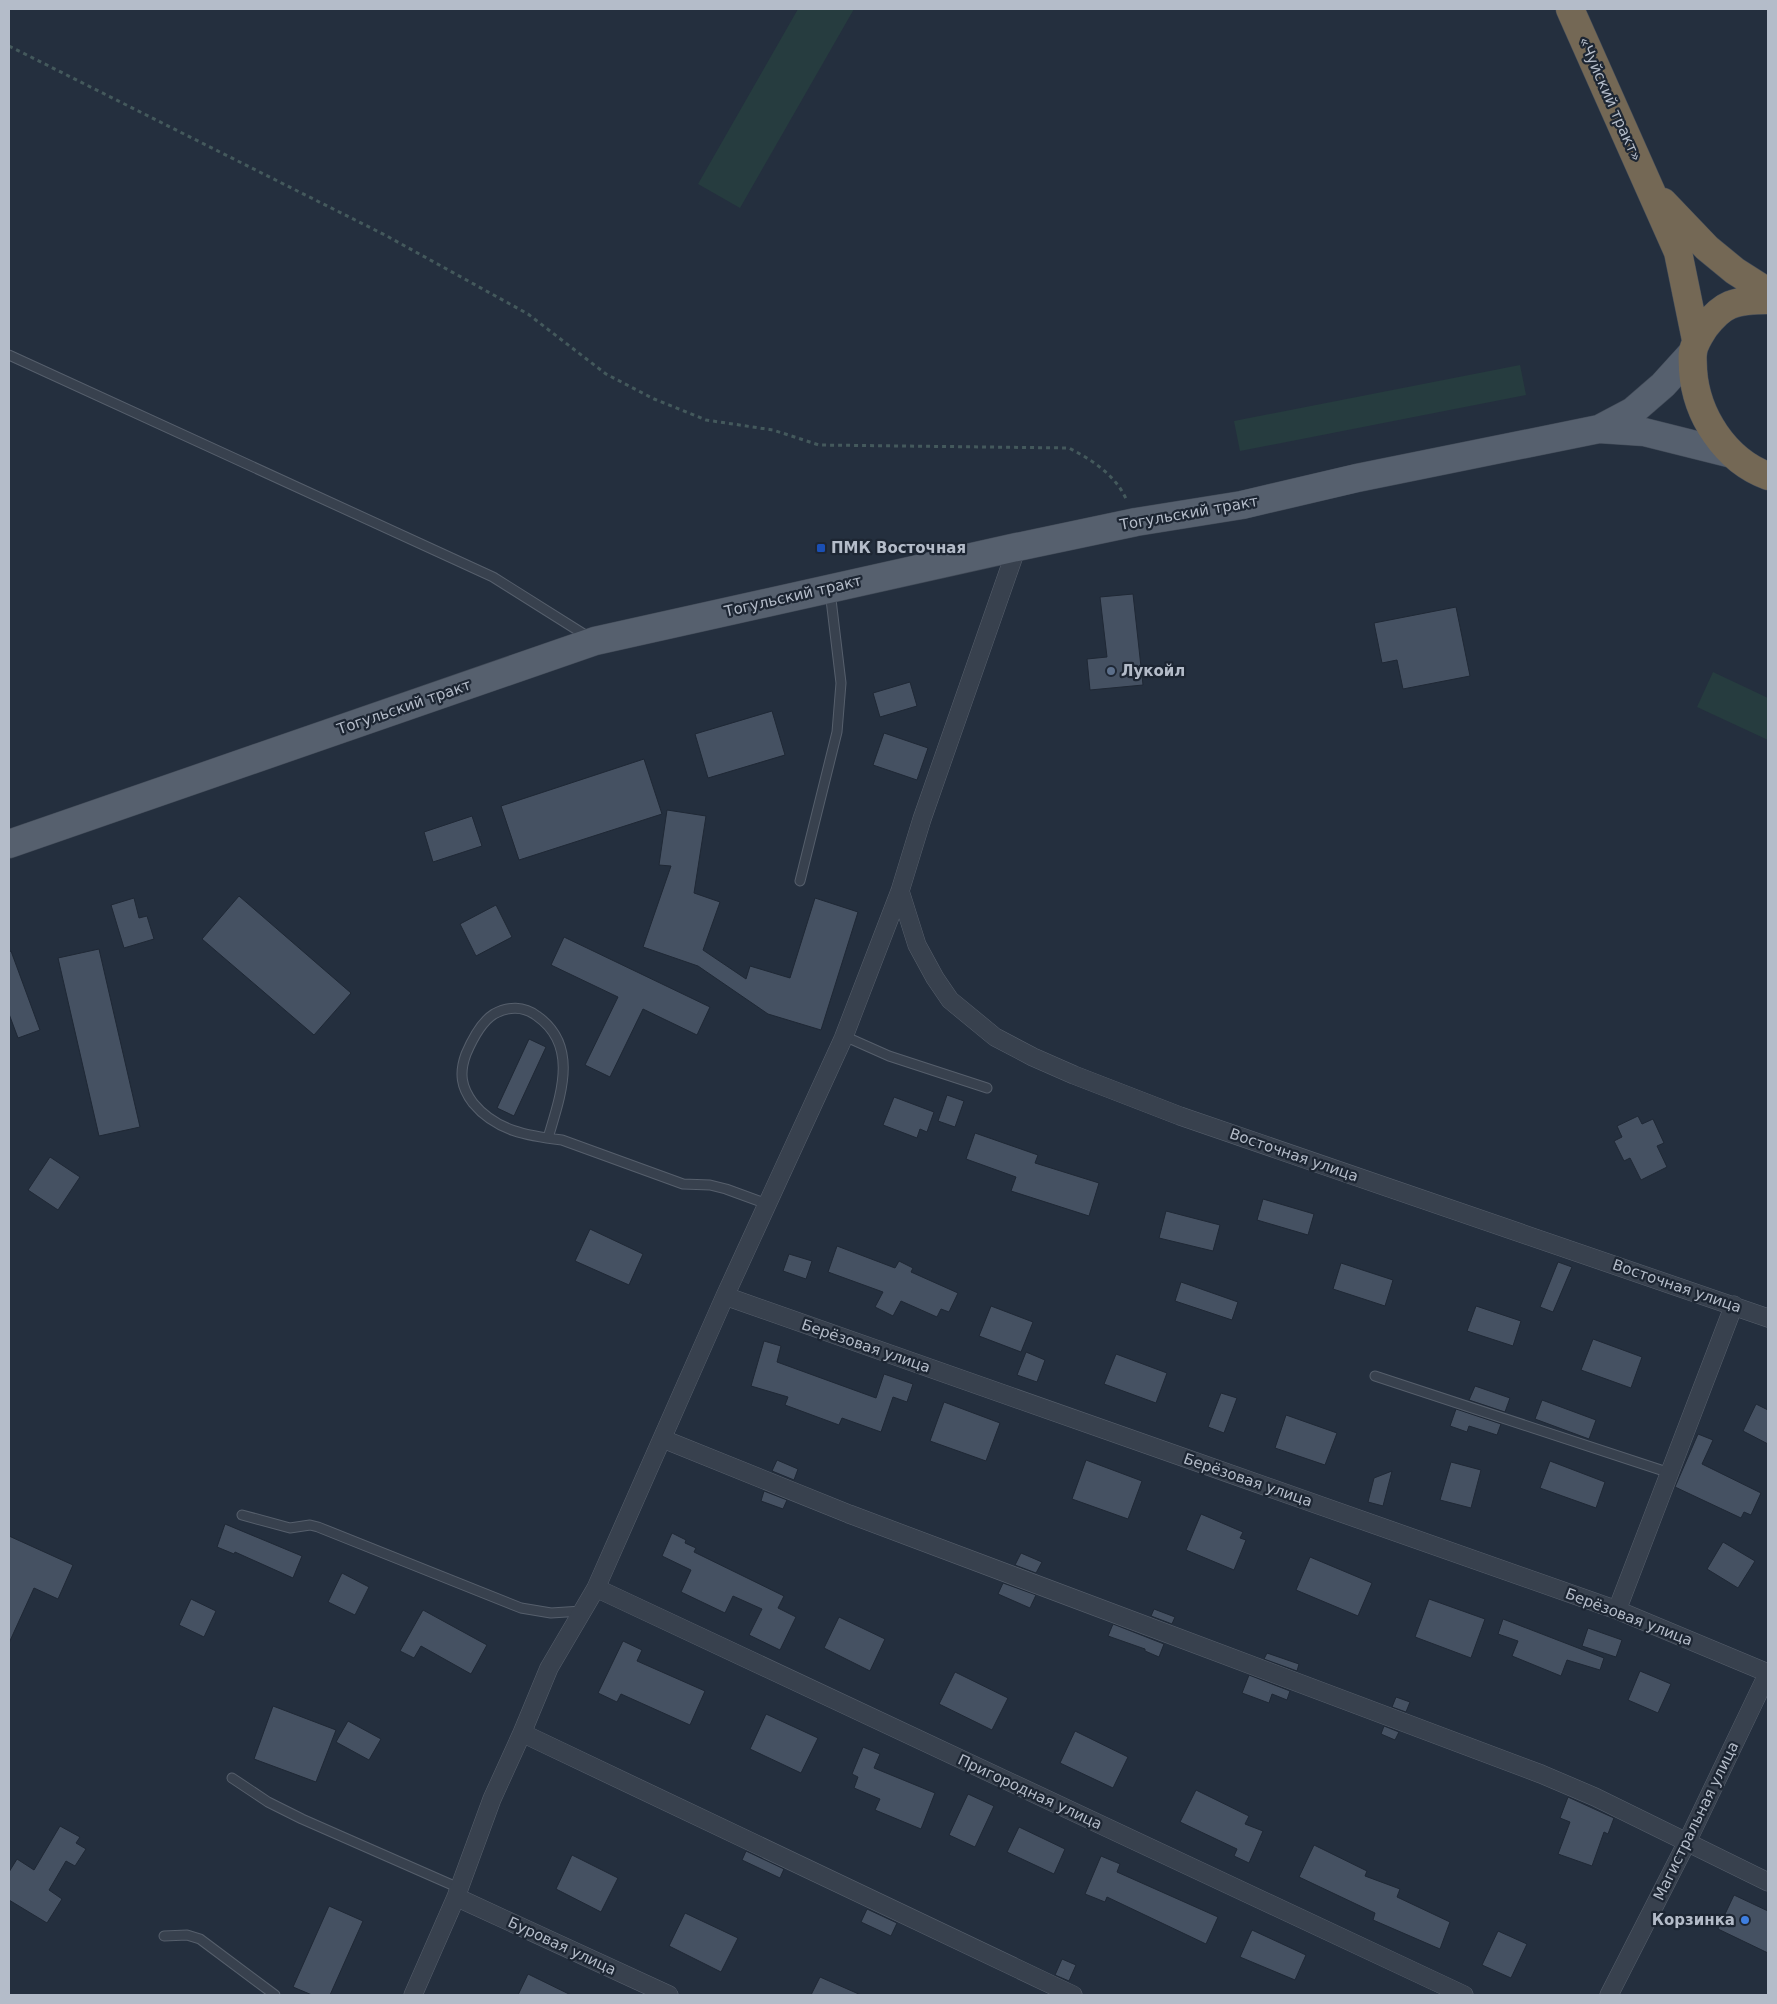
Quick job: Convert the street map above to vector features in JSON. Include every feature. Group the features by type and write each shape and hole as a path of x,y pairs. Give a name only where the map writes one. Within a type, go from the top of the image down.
{"highway":[{"name":"«Чуйский тракт»","path":"1570,9 1678,252 1694,346 1694,383 1700,406 1716,434 1732,454 1757,472 1768,476"},
{"name":"«Чуйский тракт»","path":"1652,190 1707,248 1735,271 1768,292"},
{"path":"1694,346 1712,317 1731,304 1751,300 1768,300"}],"main road":[{"path":"1599,429 1632,411 1663,385 1694,346"},
{"name":"Тогульский тракт","path":"9,844 595,640 1017,547 1136,522 1242,505 1356,478 1599,429"},
{"path":"1599,429 1644,432 1732,454"}],"street":[{"path":"413,1995 457,1892 492,1799 522,1733 548,1668 596,1588 725,1296 844,1036 900,891 922,819 1017,547"},
{"name":"Восточная улица","path":"900,891 917,945 935,978 950,1000 995,1037 1033,1057 1074,1076 1180,1116 1768,1318"},
{"name":"Берёзовая улица","path":"725,1296 1617,1610 1768,1673"},
{"path":"1617,1610 1734,1305"},
{"path":"663,1439 850,1514 1541,1774 1595,1797 1768,1882"},
{"name":"Пригородная улица","path":"596,1588 1464,1995"},
{"name":"Магистральная улица","path":"1609,1995 1687,1842 1768,1673"},
{"path":"522,1733 1073,1995"},
{"name":"Буровая улица","path":"457,1892 669,1995"}],"lane":[{"path":"9,356 493,577 595,640"},
{"path":"800,881 837,732 841,683 830,588"},
{"path":"548,1138 562,1092 562,1048 557,1035 547,1023 533,1013 510,1008 493,1015 478,1030 462,1064 461,1080 468,1096 479,1111 493,1122 509,1129 548,1138 562,1140 683,1184 726,1189 767,1204"},
{"path":"844,1036 897,1059 988,1088"},
{"path":"1376,1376 1670,1473"},
{"path":"242,1515 290,1528 310,1525 318,1527 521,1608 551,1613 582,1611"},
{"path":"232,1778 268,1802 457,1892"},
{"path":"164,1936 188,1935 200,1940 274,1995"}],"path":[{"path":"9,46 385,235 528,314 606,374 654,399 706,420 773,430 819,445 1069,448 1094,462 1122,490 1136,522"}],"green space":[{"path":"798,9 854,9 740,208 698,184"},
{"path":"1520,365 1526,395 1240,451 1234,421"},
{"path":"1713,672 1768,698 1768,740 1697,707"}],"building":[{"path":"1133,594 1143,685 1090,690 1087,659 1107,657 1100,597"},
{"path":"1456,607 1470,676 1403,689 1397,660 1382,663 1374,623"},
{"path":"910,682 917,706 880,717 873,693"},
{"path":"772,711 785,755 708,778 695,734"},
{"path":"884,733 928,748 917,780 873,765"},
{"path":"644,759 662,814 519,860 501,806"},
{"path":"667,810 706,816 694,893 720,902 703,950 746,979 750,966 790,978 815,898 858,912 821,1030 768,1014 698,966 643,947 671,866 659,865"},
{"path":"472,816 482,846 433,862 424,832"},
{"path":"239,896 351,993 314,1035 202,939"},
{"path":"134,898 139,918 147,916 154,939 124,948 111,905"},
{"path":"496,905 512,937 476,956 460,924"},
{"path":"564,937 710,1007 697,1035 643,1009 610,1077 585,1065 618,997 551,965"},
{"path":"99,949 140,1127 99,1136 58,958"},
{"path":"11,951 40,1030 18,1038 9,1014 9,952"},
{"path":"529,1039 546,1047 514,1116 497,1108"},
{"path":"947,1095 964,1101 955,1127 938,1121"},
{"path":"894,1097 934,1112 927,1132 920,1129 917,1138 883,1125"},
{"path":"1638,1116 1642,1124 1653,1119 1664,1143 1657,1146 1667,1167 1641,1180 1630,1158 1624,1161 1614,1141 1622,1137 1617,1126"},
{"path":"975,1133 1038,1155 1035,1163 1099,1183 1089,1216 1011,1191 1016,1177 966,1159"},
{"path":"50,1157 80,1177 58,1210 28,1190"},
{"path":"1263,1199 1314,1214 1308,1235 1257,1220"},
{"path":"1166,1211 1220,1225 1213,1251 1159,1238"},
{"path":"590,1229 643,1254 629,1285 575,1261"},
{"path":"837,1246 895,1268 899,1261 913,1268 911,1272 958,1293 949,1312 941,1309 937,1317 901,1301 893,1316 875,1307 883,1292 828,1272"},
{"path":"789,1254 812,1261 806,1279 783,1271"},
{"path":"1558,1262 1572,1267 1553,1312 1540,1307"},
{"path":"1341,1263 1393,1280 1385,1306 1333,1289"},
{"path":"1181,1282 1238,1302 1232,1320 1175,1301"},
{"path":"991,1306 1033,1322 1021,1352 979,1336"},
{"path":"1476,1306 1521,1321 1513,1346 1467,1331"},
{"path":"1593,1339 1642,1357 1631,1388 1581,1370"},
{"path":"764,1341 781,1346 777,1362 876,1398 884,1374 913,1384 907,1402 893,1397 881,1432 842,1418 839,1425 785,1405 788,1397 751,1386"},
{"path":"1026,1352 1045,1360 1037,1382 1017,1375"},
{"path":"1116,1354 1167,1373 1156,1403 1104,1384"},
{"path":"1475,1386 1510,1398 1505,1412 1469,1400"},
{"path":"1221,1393 1237,1398 1224,1433 1208,1427"},
{"path":"1542,1400 1596,1420 1589,1439 1535,1419"},
{"path":"944,1402 1000,1423 986,1461 930,1441"},
{"path":"1756,1404 1768,1410 1768,1444 1743,1431"},
{"path":"1456,1409 1501,1424 1497,1435 1469,1426 1467,1432 1450,1426"},
{"path":"1286,1415 1337,1433 1325,1465 1275,1448"},
{"path":"1698,1434 1713,1440 1702,1464 1761,1493 1751,1515 1744,1512 1741,1518 1675,1487"},
{"path":"777,1460 798,1469 794,1480 772,1471"},
{"path":"1086,1460 1142,1481 1128,1519 1072,1499"},
{"path":"1550,1461 1605,1482 1596,1508 1540,1488"},
{"path":"1451,1462 1481,1470 1471,1508 1440,1500"},
{"path":"1392,1471 1383,1506 1368,1502 1374,1478"},
{"path":"764,1491 787,1500 783,1509 761,1501"},
{"path":"1201,1514 1243,1532 1240,1538 1246,1540 1234,1570 1186,1550"},
{"path":"225,1524 302,1556 293,1578 235,1552 234,1554 217,1547"},
{"path":"672,1533 686,1540 685,1543 696,1548 694,1552 784,1596 778,1608 796,1617 780,1650 749,1635 762,1609 733,1596 725,1613 681,1592 691,1570 662,1556"},
{"path":"9,1536 73,1565 58,1599 34,1588 9,1643"},
{"path":"1723,1542 1755,1561 1738,1588 1707,1569"},
{"path":"1021,1553 1042,1562 1036,1573 1015,1565"},
{"path":"1310,1557 1372,1583 1358,1616 1296,1590"},
{"path":"342,1573 369,1587 355,1615 328,1602"},
{"path":"1003,1583 1036,1595 1030,1608 998,1594"},
{"path":"191,1599 216,1611 204,1637 179,1625"},
{"path":"1429,1599 1485,1619 1471,1658 1415,1637"},
{"path":"1154,1609 1175,1617 1172,1624 1151,1616"},
{"path":"423,1610 487,1645 471,1674 421,1646 414,1658 400,1651"},
{"path":"839,1617 885,1639 870,1671 824,1648"},
{"path":"1503,1619 1604,1658 1600,1670 1567,1660 1561,1676 1512,1656 1518,1641 1498,1634"},
{"path":"1113,1624 1164,1644 1159,1657 1145,1651 1145,1649 1108,1636"},
{"path":"1588,1628 1622,1640 1616,1657 1582,1646"},
{"path":"623,1641 642,1650 637,1661 705,1691 690,1725 621,1694 617,1702 598,1693"},
{"path":"1267,1653 1299,1664 1297,1671 1264,1659"},
{"path":"1640,1671 1671,1684 1658,1713 1628,1700"},
{"path":"955,1672 1008,1698 992,1730 939,1704"},
{"path":"1249,1675 1290,1691 1287,1700 1272,1694 1269,1703 1242,1693"},
{"path":"1396,1697 1410,1702 1406,1712 1392,1707"},
{"path":"273,1706 336,1730 316,1782 254,1759"},
{"path":"766,1714 818,1738 801,1773 750,1749"},
{"path":"348,1721 381,1739 369,1760 336,1742"},
{"path":"1384,1726 1399,1732 1395,1740 1381,1734"},
{"path":"1075,1731 1128,1757 1113,1788 1060,1763"},
{"path":"863,1747 880,1754 874,1768 935,1793 921,1829 875,1810 880,1799 854,1788 858,1777 852,1774"},
{"path":"1196,1790 1249,1816 1245,1824 1263,1831 1249,1863 1234,1856 1237,1849 1180,1822"},
{"path":"968,1794 994,1806 975,1847 949,1835"},
{"path":"1568,1797 1614,1818 1608,1834 1604,1832 1592,1866 1558,1854 1570,1822 1560,1818"},
{"path":"60,1826 80,1837 76,1843 86,1849 75,1866 66,1861 49,1890 62,1899 47,1923 9,1900 9,1872 17,1859 34,1870"},
{"path":"1019,1827 1065,1849 1054,1874 1007,1852"},
{"path":"1314,1845 1367,1871 1365,1876 1400,1889 1397,1897 1450,1922 1440,1949 1373,1920 1375,1913 1299,1877"},
{"path":"746,1851 784,1869 780,1878 742,1860"},
{"path":"572,1855 618,1878 601,1912 556,1889"},
{"path":"1101,1856 1120,1864 1117,1872 1218,1917 1206,1944 1107,1897 1105,1902 1085,1894"},
{"name":"Корзинка","path":"1734,1895 1768,1911 1768,1953 1718,1929"},
{"path":"329,1906 363,1921 330,1995 312,1995 293,1987"},
{"path":"867,1909 897,1923 891,1936 861,1922"},
{"path":"685,1913 738,1938 721,1972 669,1946"},
{"path":"1252,1930 1306,1955 1295,1980 1240,1957"},
{"path":"1498,1931 1527,1944 1511,1978 1482,1965"},
{"path":"1062,1959 1076,1965 1069,1981 1055,1975"},
{"path":"528,1974 571,1995 518,1995"},
{"path":"820,1977 861,1995 811,1995"}],"place":[{"name":"ПМК Восточная","path":"821,548"},
{"name":"Лукойл","path":"1111,671"},
{"name":"Корзинка","path":"1745,1920"}]}
